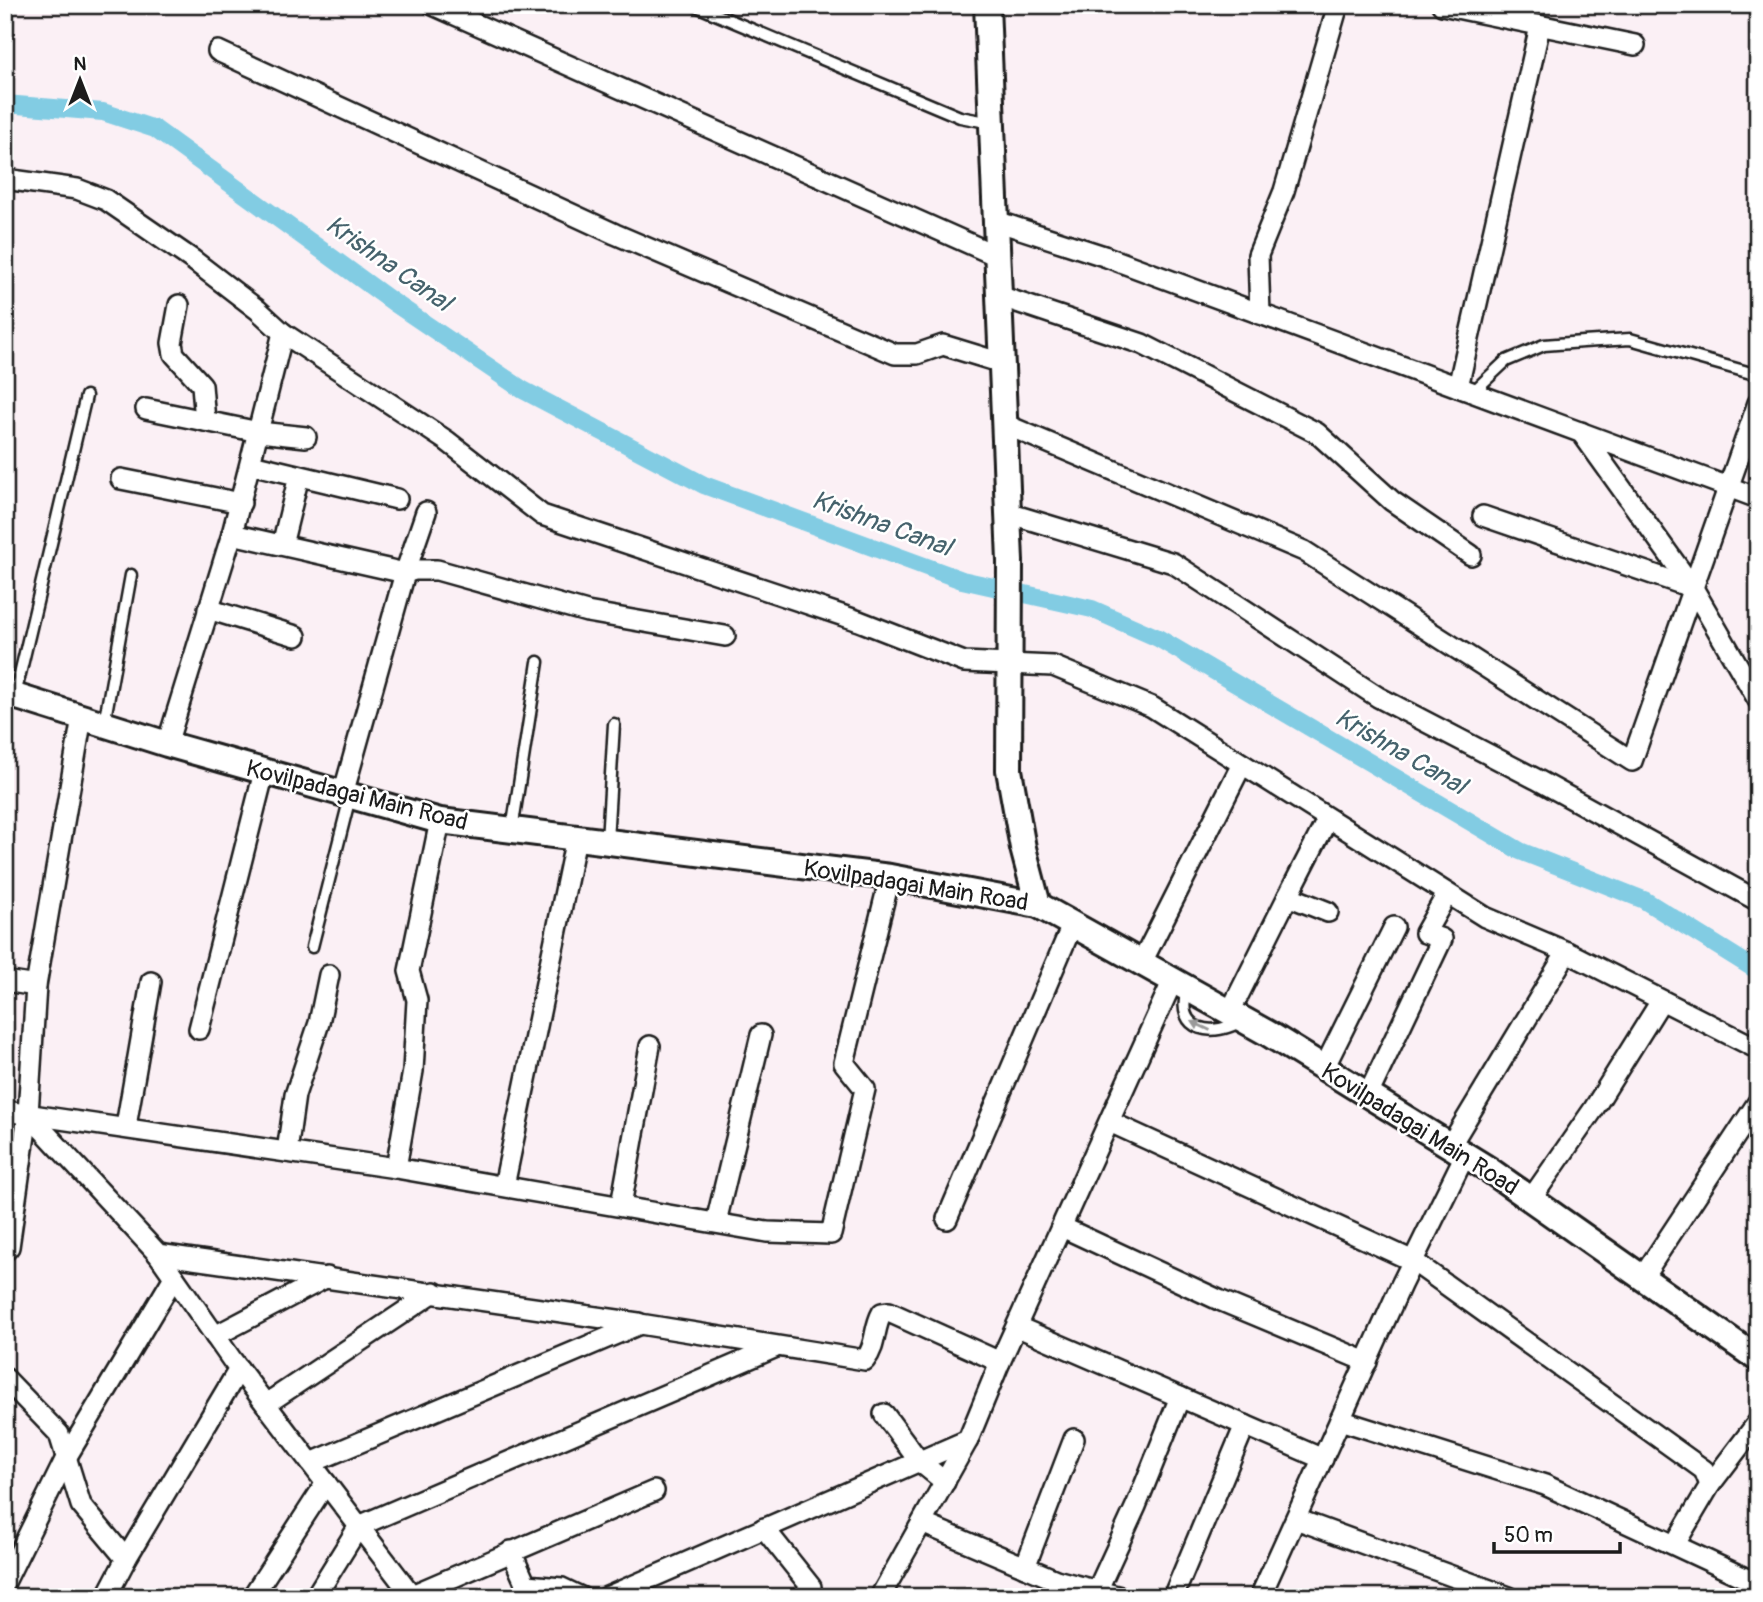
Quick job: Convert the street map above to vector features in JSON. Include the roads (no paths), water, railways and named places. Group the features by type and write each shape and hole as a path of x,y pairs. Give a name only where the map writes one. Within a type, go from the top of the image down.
{"street":[{"path":"433,5 998,256"},
{"path":"987,5 1010,561 1009,769 1023,848 1038,905"},
{"path":"1260,314 1258,255 1284,191 1338,5"},
{"path":"1442,5 1635,46"},
{"path":"1466,390 1540,26"},
{"path":"218,51 615,234 895,354 917,354 943,345 1002,362"},
{"path":"5,179 77,189 106,200 193,260 284,333 447,441 542,515 859,621 964,662 1053,666 1152,706 1485,917 1567,952 1758,1049"},
{"path":"996,221 1260,314 1758,498"},
{"path":"999,296 1142,344 1317,433 1392,501 1471,555"},
{"path":"179,305 173,343 174,354 202,385 205,421"},
{"path":"166,744 232,534 284,333"},
{"path":"1004,424 1304,551 1632,761 1758,403"},
{"path":"146,409 259,432 306,437"},
{"path":"1581,432 1693,588 1758,700"},
{"path":"251,464 397,499"},
{"path":"282,545 299,476"},
{"path":"121,479 240,503"},
{"path":"347,795 405,573 426,512"},
{"path":"1008,513 1173,563 1378,697 1536,779 1758,901"},
{"path":"1483,516 1693,588"},
{"path":"232,534 405,573 437,570 587,612 725,636"},
{"path":"208,609 296,636"},
{"name":"Kovilpadagai Main Road","path":"10,694 166,744 440,821 890,877 1038,905 1236,1016 1458,1150 1758,1359"},
{"path":"5,1251 9,1247 9,1226 28,1114 36,986 93,721"},
{"path":"1142,962 1242,764"},
{"path":"200,1029 264,772"},
{"path":"1236,1016 1288,896 1328,820"},
{"path":"396,1168 413,1070 417,1000 410,971 440,821"},
{"path":"504,1186 576,838"},
{"path":"5,1111 126,1126 396,1168 767,1232 831,1234 866,1089 844,1063 890,877"},
{"path":"1368,1095 1442,940 1425,933 1447,894"},
{"path":"1288,896 1328,912"},
{"path":"947,1219 1073,923"},
{"path":"1324,1068 1394,927"},
{"path":"1260,1597 1413,1261 1458,1150 1567,952"},
{"path":"287,1152 295,1095 319,1023 329,975"},
{"path":"5,981 36,986"},
{"path":"126,1126 151,982"},
{"path":"880,1597 968,1440 1000,1362 1110,1122 1180,984"},
{"path":"1531,1199 1593,1110 1661,1001"},
{"path":"716,1222 761,1035"},
{"path":"621,1206 650,1046"},
{"path":"1642,1278 1758,1102"},
{"path":"28,1114 158,1254 239,1369 359,1526 405,1593 654,1491"},
{"path":"1110,1122 1413,1261 1704,1470 1710,1485"},
{"path":"1062,1227 1219,1300 1367,1362"},
{"path":"158,1254 434,1292 775,1348 866,1360 874,1348 879,1318 882,1313 889,1312 1000,1362"},
{"path":"5,1583 66,1458 174,1277"},
{"path":"215,1336 327,1277"},
{"path":"266,1404 434,1292"},
{"path":"311,1463 640,1324"},
{"path":"1018,1326 1323,1459"},
{"path":"315,1597 359,1526 775,1348"},
{"path":"106,1597 239,1369"},
{"path":"5,1378 59,1434 80,1505 126,1559"},
{"path":"1097,1591 1136,1506 1180,1397"},
{"path":"884,1414 919,1461 945,1482"},
{"path":"1340,1420 1545,1485 1758,1584"},
{"path":"1675,1544 1710,1485 1758,1422"},
{"path":"1173,1597 1245,1425"},
{"path":"1025,1567 1074,1439"},
{"path":"607,1597 968,1440"},
{"path":"252,1597 326,1483"},
{"path":"1296,1519 1509,1597"},
{"path":"922,1523 1056,1580 1121,1597"},
{"path":"764,1528 811,1587"},
{"path":"511,1551 526,1585 562,1588 581,1597"}],"lane":[{"path":"694,5 960,117 992,123"},
{"path":"1466,390 1506,361 1544,345 1630,339 1665,346 1758,374"},
{"path":"10,694 86,396"},
{"path":"93,721 131,575"},
{"path":"512,830 538,662"},
{"path":"607,841 614,724"},
{"path":"312,947 347,795"}],"waterway":[{"name":"Krishna Canal","path":"5,104 103,112 155,129 393,302 523,390 704,485 962,580 1092,609 1158,638 1520,851 1644,900 1758,971"}]}
